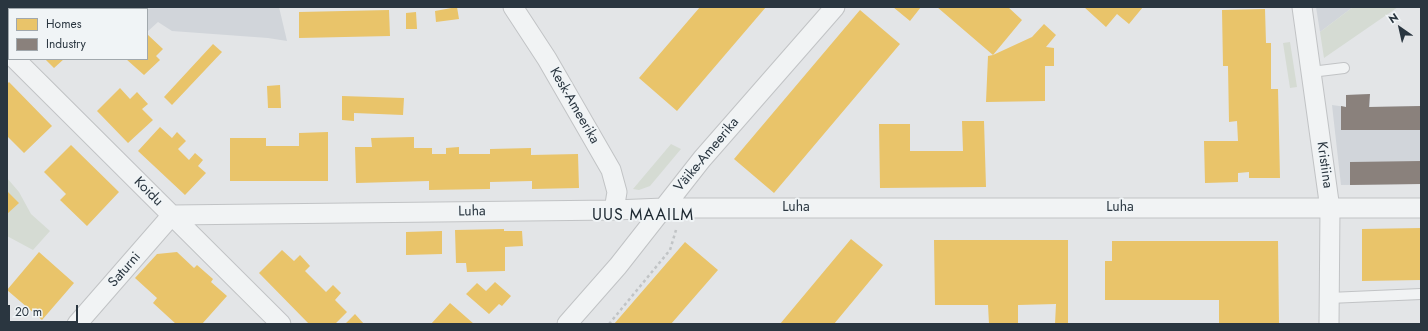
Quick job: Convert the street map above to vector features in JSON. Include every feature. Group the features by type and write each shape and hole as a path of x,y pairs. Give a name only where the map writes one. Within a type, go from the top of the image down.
{"street":[{"name":"Kesk-Ameerika","path":"513,7 546,59 611,170 617,192 614,210"},
{"name":"Väike-Ameerika","path":"567,324 618,266 702,159 835,7"},
{"name":"Kristiina","path":"1302,7 1330,209 1329,310"},
{"name":"Koidu","path":"17,60 281,324"},
{"name":"Luha","path":"172,215 614,210 664,208 1421,208"},
{"name":"Saturni","path":"77,324 172,215"}],"lane":[{"path":"1311,72 1344,68"},
{"path":"1329,310 1421,294"}],"path":[{"path":"609,324 670,250 677,228"}],"shaded area":[{"path":"279,7 287,41 268,38 172,31 158,22 148,31 148,8 126,8"},
{"path":"1316,7 1353,7 1320,32"},
{"path":"1353,7 1398,7 1324,58 1320,32"},
{"path":"1290,42 1297,87 1290,88 1283,43"},
{"path":"1370,94 1370,107 1421,106 1421,184 1341,185 1332,105 1346,107 1346,95"},
{"path":"671,144 681,149 650,186 639,190 633,189"},
{"path":"7,178 19,192 31,214 50,231 33,250 7,236"}],"building: Homes":[{"path":"457,7 459,19 436,22 435,11"},
{"path":"700,7 766,7 677,111 639,78"},
{"path":"893,7 921,7 910,21"},
{"path":"937,7 1008,7 1022,20 993,55"},
{"path":"1084,7 1143,7 1129,24 1117,14 1106,27"},
{"path":"1265,9 1266,43 1271,43 1271,89 1278,89 1280,178 1249,178 1249,172 1238,173 1238,182 1205,183 1204,141 1238,141 1237,121 1229,122 1228,66 1223,66 1222,10"},
{"path":"389,10 390,36 299,38 299,12"},
{"path":"860,10 900,44 774,193 734,159"},
{"path":"416,12 417,29 406,29 406,13"},
{"path":"1044,24 1056,35 1046,47 1054,48 1054,66 1045,66 1045,101 986,102 988,56 1032,37"},
{"path":"148,35 163,49 156,56 160,60 144,75 127,60 148,60"},
{"path":"213,44 222,52 172,105 164,97"},
{"path":"46,60 63,60 54,68"},
{"path":"9,82 52,126 24,153 7,136 7,84"},
{"path":"280,85 281,108 268,108 267,86"},
{"path":"120,88 130,99 137,92 148,104 142,109 153,120 128,143 97,111"},
{"path":"342,96 404,98 403,115 354,113 354,121 342,120"},
{"path":"962,121 984,121 986,187 880,188 879,124 910,124 910,151 963,151"},
{"path":"160,127 172,138 177,132 186,141 178,149 189,160 195,153 203,160 198,166 206,173 185,195 138,151"},
{"path":"328,132 328,181 230,181 230,138 266,138 266,146 299,146 299,133"},
{"path":"414,137 414,148 432,148 432,154 446,154 446,148 459,147 459,154 490,154 490,149 531,148 531,155 578,154 579,188 532,189 532,181 490,182 490,189 429,190 429,181 356,183 355,147 372,147 371,138"},
{"path":"71,145 119,192 87,226 60,200 66,194 44,172"},
{"path":"7,191 19,203 7,214"},
{"path":"1421,228 1421,280 1362,281 1362,229"},
{"path":"504,229 504,231 522,231 523,246 505,247 505,271 467,272 466,263 456,263 455,230"},
{"path":"442,231 442,254 406,255 406,232"},
{"path":"851,239 883,265 834,324 780,324"},
{"path":"934,240 1068,240 1068,324 1055,324 1056,304 1018,305 1018,324 989,324 988,305 935,305"},
{"path":"1112,241 1278,241 1279,324 1219,324 1219,300 1105,300 1105,261 1112,261"},
{"path":"685,242 718,270 671,324 614,324"},
{"path":"282,250 294,261 300,255 310,266 305,271 326,292 333,285 341,293 335,300 347,312 335,324 309,324 259,273"},
{"path":"39,252 74,283 42,320 7,290"},
{"path":"177,252 194,268 197,265 213,279 211,282 227,296 202,324 176,324 153,303 157,298 135,278 157,254"},
{"path":"495,282 511,296 502,306 499,304 489,314 466,294 477,283 486,291"},
{"path":"450,303 474,324 431,324"},
{"path":"355,314 364,324 345,324"}],"building: Industry":[{"path":"1370,94 1369,107 1421,106 1421,130 1341,130 1341,106 1346,107 1346,95"},
{"path":"1421,161 1421,184 1350,185 1350,162"}],"district":[{"name":"UUS MAAILM","path":"643,216"}]}
